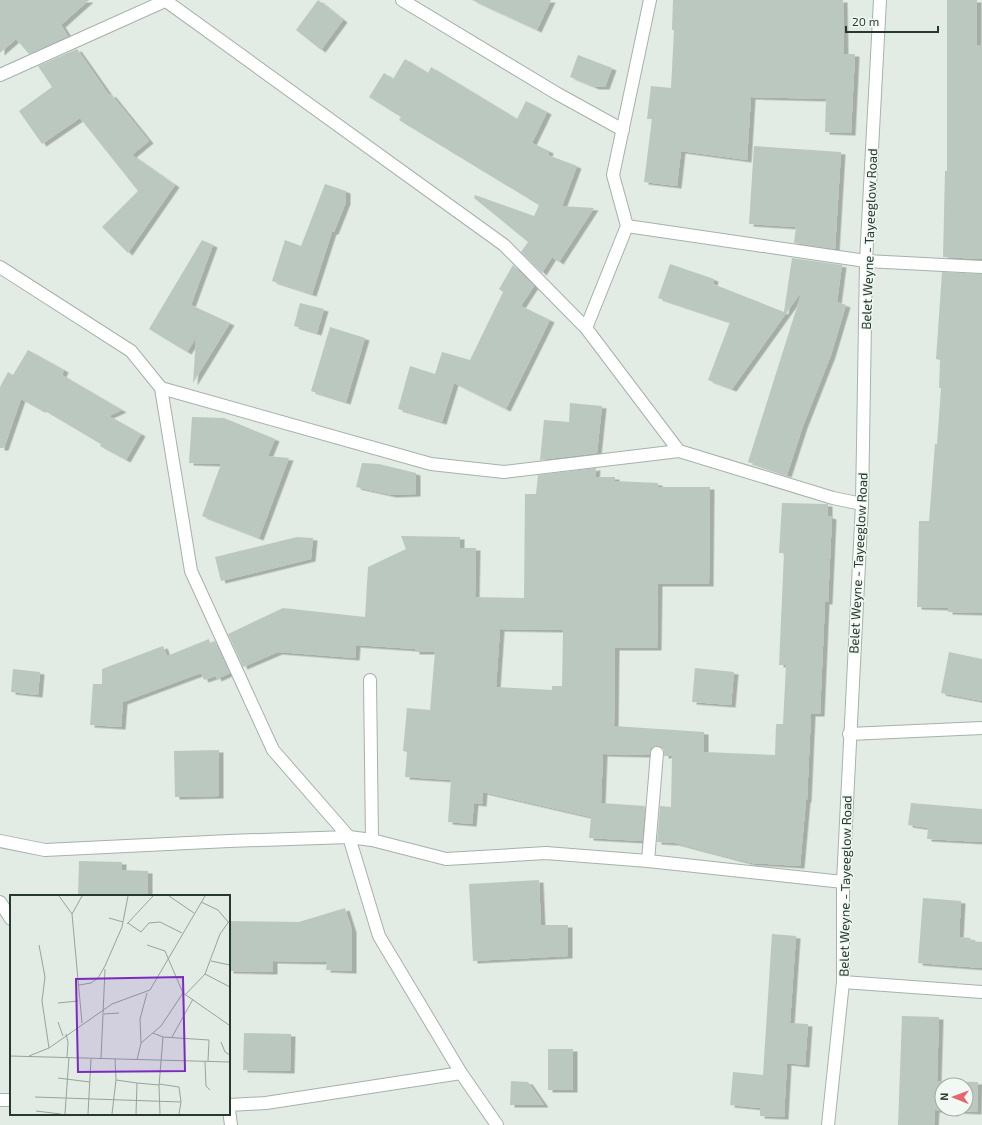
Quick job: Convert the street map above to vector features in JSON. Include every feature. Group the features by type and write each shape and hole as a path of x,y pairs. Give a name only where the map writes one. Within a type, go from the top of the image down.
{"street":[{"path":"0,76 166,0 504,245 586,328 679,451"},
{"path":"402,0 556,93 623,130"},
{"path":"586,328 627,226 613,175 650,0"},
{"name":"Belet Weyne - Tayeeglow Road","path":"828,1125 843,982 843,882 849,734 862,504 866,261 880,0"},
{"path":"627,226 866,261 982,267"},
{"path":"0,267 131,351 161,388 191,571 273,750 349,837 379,936 461,1073 497,1125"},
{"path":"161,388 431,464 504,472 679,451 833,498 862,504"},
{"path":"370,680 372,840"},
{"path":"849,734 982,728"},
{"path":"648,861 657,753"},
{"path":"0,841 46,850 349,837 372,840 446,859 546,853 648,861 843,882"},
{"path":"0,902 10,917"},
{"path":"843,982 982,992"},
{"path":"230,1105 266,1103 461,1073"},
{"path":"229,1115 230,1125"}],"building":[{"path":"0,0 89,0 61,25 68,36 29,54 16,39 0,53"},
{"path":"318,0 343,20 321,50 296,30"},
{"path":"472,0 551,0 537,30"},
{"path":"673,0 843,0 844,54 855,54 851,133 825,132 826,99 751,97 747,160 681,151 677,186 644,182 652,119 647,119 651,86 671,88 674,30 672,30"},
{"path":"947,0 977,0 977,45 982,45 982,259 943,257 945,171 947,171"},
{"path":"77,49 110,96 111,94 149,141 132,155 175,185 128,253 102,227 138,191 80,118 42,144 19,111 52,87 38,66"},
{"path":"578,55 612,68 605,87 595,87 570,77"},
{"path":"405,59 428,73 431,67 517,119 526,101 547,112 532,143 549,151 548,155 577,166 562,206 594,208 559,262 552,257 542,273 521,252 528,242 474,198 475,195 534,216 539,205 399,120 401,117 369,97 384,73 393,79"},
{"path":"754,146 841,152 835,249 794,243 796,227 749,224"},
{"path":"325,184 346,191 346,202 334,232 332,232 312,294 272,281 285,240 301,246"},
{"path":"202,240 213,245 191,305 230,323 193,383 196,338 187,352 149,329"},
{"path":"792,258 842,265 837,302 846,305 831,355 803,426 787,475 748,462 802,291 732,389 708,380 730,322 658,298 670,264 714,279 713,284 784,312"},
{"path":"513,265 534,286 521,306 550,320 506,409 454,383 442,422 398,409 410,366 435,374 442,352 470,360 503,292 499,289"},
{"path":"942,272 982,274 982,613 948,612 948,608 917,607 919,521 929,521 935,444 937,444 941,388 939,388 940,360 936,359"},
{"path":"300,303 324,309 317,333 294,326"},
{"path":"330,327 365,338 346,402 311,391"},
{"path":"28,350 64,370 62,375 122,410 109,416 141,434 126,460 100,446 101,444 42,409 41,410 21,399 4,448 0,448 0,387 8,372 13,375"},
{"path":"570,403 602,406 597,453 540,460 544,420 569,422"},
{"path":"192,417 224,418 275,439 268,456 289,458 259,538 202,516 221,464 189,463"},
{"path":"362,463 379,464 416,473 416,494 392,495 356,487"},
{"path":"596,468 595,477 615,477 615,481 658,483 658,487 710,487 709,584 658,584 657,648 615,648 614,726 704,732 704,752 775,755 776,724 783,724 786,665 779,665 784,553 779,553 782,503 828,504 828,516 832,517 828,602 825,602 820,714 811,714 807,800 800,866 751,863 675,843 657,842 660,806 671,807 672,756 664,756 664,749 658,746 651,748 649,755 603,754 601,803 645,806 642,841 589,838 591,817 483,792 482,804 474,803 472,824 448,822 451,780 405,777 407,752 403,751 407,708 430,710 435,652 415,652 415,649 356,645 355,658 278,652 243,667 228,634 283,608 365,617 368,567 406,549 401,536 460,537 460,548 476,548 475,597 524,598 525,494 536,494 538,475","holes":["500,629 563,630 562,686 552,686 552,690 496,687"]},
{"path":"297,537 313,538 311,559 221,581 215,557"},
{"path":"209,639 210,643 215,641 230,673 217,679 216,676 204,680 201,673 123,702 121,727 90,725 93,684 102,684 102,669 163,646 167,656"},
{"path":"949,652 982,659 982,701 941,693"},
{"path":"695,668 734,672 731,705 692,702"},
{"path":"13,669 40,672 38,695 11,692"},
{"path":"219,750 219,796 175,797 174,751"},
{"path":"911,803 982,809 982,842 927,839 928,828 908,825"},
{"path":"79,861 122,862 122,870 148,871 148,895 78,895"},
{"path":"539,880 541,925 568,925 568,956 473,961 469,884"},
{"path":"923,898 961,901 959,937 971,938 970,941 982,942 982,968 918,963"},
{"path":"345,908 352,930 352,971 326,970 327,962 273,961 273,972 230,971 230,921 299,922"},
{"path":"772,934 796,936 790,1023 808,1024 805,1065 787,1063 784,1117 760,1116 760,1108 730,1105 733,1072 763,1075"},
{"path":"902,1016 939,1017 937,1077 934,1077 934,1125 898,1125"},
{"path":"244,1033 291,1034 290,1071 243,1070"},
{"path":"548,1049 573,1049 573,1090 548,1090"},
{"path":"511,1081 528,1082 544,1105 510,1105"},
{"path":"974,1082 978,1082 977,1112 974,1112"}]}
